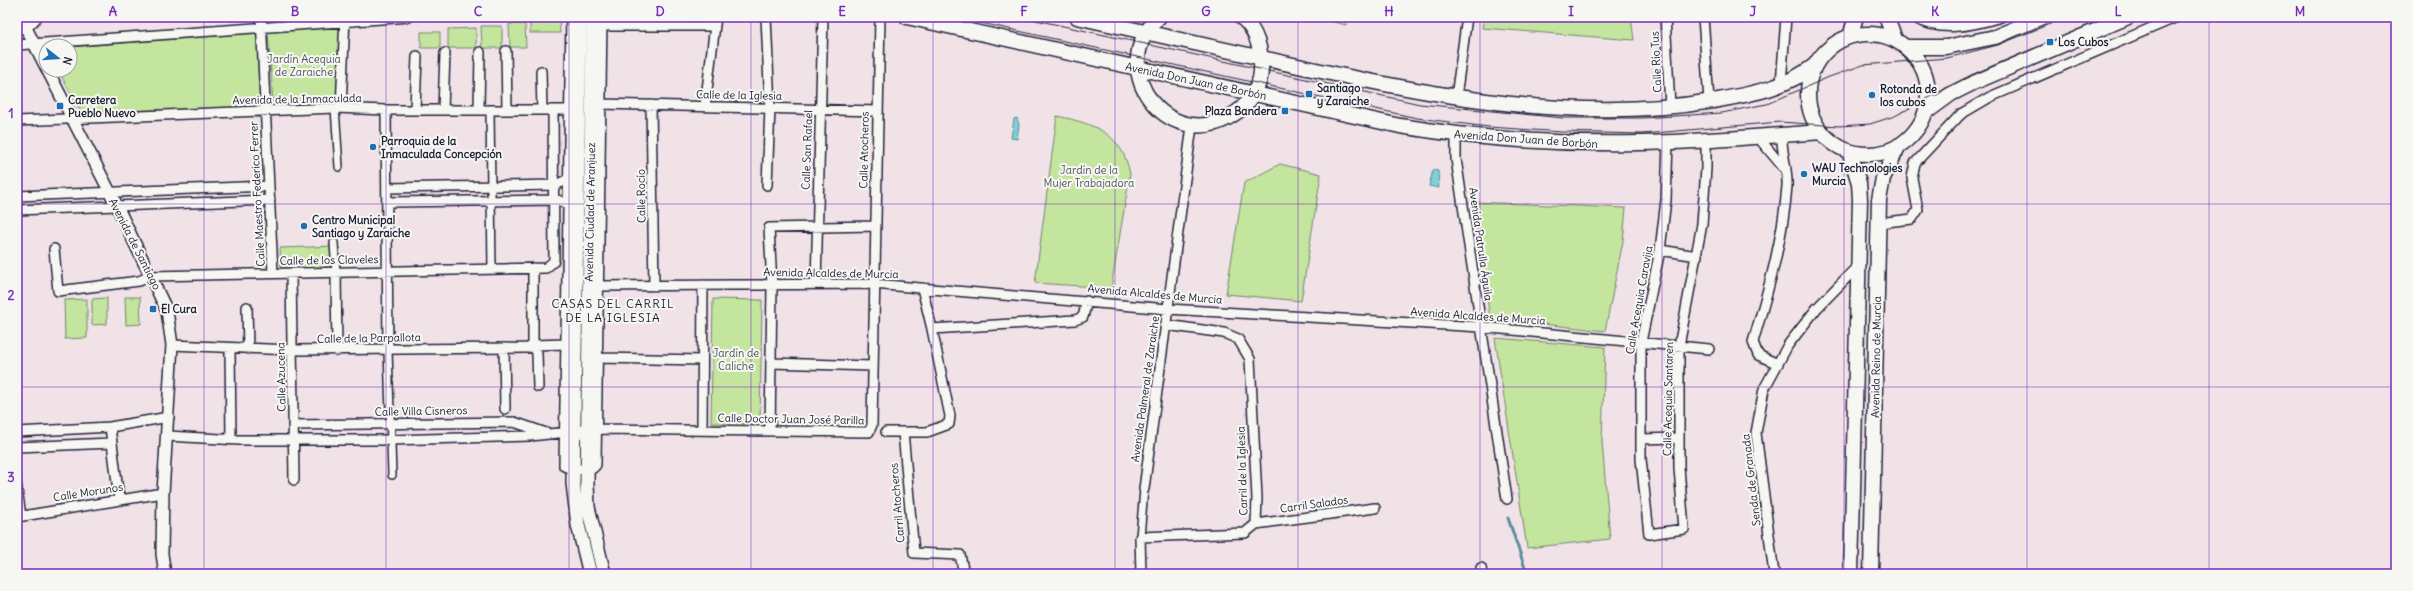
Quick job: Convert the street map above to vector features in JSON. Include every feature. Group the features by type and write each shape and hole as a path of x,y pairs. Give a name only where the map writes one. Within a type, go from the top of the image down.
{"main road":[{"name":"Avenida Ciudad de Aranjuez","path":"580,17 569,433 580,470 604,574"},
{"name":"Avenida Don Juan de Borbón","path":"907,17 1400,126 1456,135 1584,144 1668,142 1756,135 1822,132"},
{"path":"1077,17 1405,89 1456,97 1543,106 1616,108 1670,106 1751,94 1796,80 1815,65 1830,47 1850,36 1873,34 1900,43 1946,48 1995,37 2042,17"},
{"path":"1159,17 1146,32 1139,50 1138,69 1143,89 1155,107 1172,119 1192,126 1211,125 1228,119 1243,108 1254,93 1261,76 1262,58 1257,39 1246,22 1240,17"},
{"path":"1850,36 1856,17"},
{"path":"1815,65 1809,82 1808,99 1813,116 1822,132 1830,140 1849,151 1876,153 1899,144 1919,125 1925,112 1928,95 1926,77 1918,60 1900,43 1886,17"},
{"path":"1925,112 1951,94 1975,82 2128,17"},
{"name":"Avenida Ciudad de Aranjuez","path":"590,574 574,497 580,470 592,430 599,20"},
{"name":"Avenida Reino de Murcia","path":"1871,574 1878,223 1883,178 1899,144"},
{"name":"Avenida Reino de Murcia","path":"1849,151 1859,183 1851,574"}],"street":[{"name":"Calle Maestro Federico Ferrer","path":"261,17 273,273"},
{"path":"17,45 262,27 345,19 410,17"},
{"path":"569,433 566,344 571,17"},
{"path":"766,17 770,107 767,185"},
{"name":"Calle San Rafael","path":"816,284 823,17"},
{"name":"Calle Atocheros","path":"873,284 880,17"},
{"path":"1456,97 1467,17"},
{"name":"Calle Río Tus","path":"1665,17 1670,106"},
{"path":"1703,17 1709,101"},
{"path":"1781,84 1786,17"},
{"path":"1913,17 1928,26 1952,26 1977,24 2001,17"},
{"path":"1878,223 1912,219 1918,210 1912,178 1915,163 1961,114 1990,97 2177,17"},
{"path":"339,167 338,108 345,19"},
{"path":"592,430 598,358 601,104 599,20 715,22 705,106"},
{"name":"Avenida de Santiago","path":"25,23 32,44 117,206 152,276 167,311 172,345 169,417 163,493 162,554 165,574"},
{"path":"506,51 507,110"},
{"path":"479,110 480,52"},
{"path":"444,110 445,53"},
{"path":"415,110 417,56"},
{"path":"541,71 542,110"},
{"name":"Calle de la Iglesia","path":"601,104 820,108 877,111"},
{"name":"Calle Rocío","path":"651,105 654,286"},
{"name":"Avenida de la Inmaculada","path":"17,121 338,108 386,110 570,110"},
{"path":"386,110 388,350 392,475"},
{"path":"490,110 492,269"},
{"name":"Calle de los Claveles","path":"54,249 58,291 139,281 152,276 546,268 554,260 553,110"},
{"name":"Avenida Palmeral de Zaraiche","path":"1144,489 1192,126"},
{"name":"Avenida Patrulla Águila","path":"1456,135 1456,159 1506,499"},
{"path":"1756,135 1769,147 1787,171"},
{"path":"1778,364 1758,355 1753,342 1778,248 1784,218 1787,171 1781,147 1782,135"},
{"name":"Calle Acequia Santaren","path":"1649,534 1684,529 1678,438 1679,346 1697,256 1706,168 1706,139"},
{"name":"Calle Acequia Caravija","path":"1649,534 1641,439 1641,342 1660,250 1666,200 1668,142"},
{"path":"387,188 554,185 561,184 568,179"},
{"path":"17,196 269,186"},
{"path":"17,210 270,200"},
{"path":"387,202 561,200 568,205"},
{"path":"770,431 772,285 770,228 874,226"},
{"path":"334,243 337,351"},
{"path":"1660,250 1697,256"},
{"name":"Senda de Granada","path":"1774,574 1756,433 1764,389 1788,345 1817,308 1858,266"},
{"path":"533,268 533,345 537,353 538,386"},
{"name":"Calle Azucena","path":"291,273 294,480"},
{"name":"Calle Doctor Juan José Parilla","path":"592,430 869,432 872,425 873,284"},
{"name":"Avenida Alcaldes de Murcia","path":"598,286 873,284 1168,309 1481,327 1709,349"},
{"path":"702,430 703,285"},
{"path":"886,432 927,432 949,424 950,416 922,288"},
{"path":"932,329 1075,320 1083,317 1087,301"},
{"path":"247,307 248,348"},
{"name":"Carril de la Iglesia","path":"1140,537 1245,533 1256,524 1257,498 1250,359 1238,339 1231,336 1200,328 1166,325"},
{"name":"Calle de la Parpallota","path":"172,345 337,351 504,348 566,344"},
{"path":"230,348 231,438"},
{"path":"504,348 505,409"},
{"path":"598,358 702,360"},
{"path":"771,363 872,366"},
{"path":"17,432 110,427 169,417"},
{"name":"Calle Villa Cisneros","path":"293,425 514,422 548,433"},
{"path":"110,427 119,499"},
{"name":"Calle Villa Cisneros","path":"167,436 293,440 390,440 530,436 548,433 569,433 592,430"},
{"name":"Carril Atocheros","path":"903,432 914,553 960,555 964,574"},
{"path":"1641,439 1678,438"},
{"path":"17,447 112,443"},
{"path":"17,482 19,516"},
{"path":"1141,574 1140,537 1144,489"},
{"name":"Calle Morunos","path":"19,516 163,493"},
{"name":"Carril Salados","path":"1256,524 1375,508"}],"green space":[{"path":"530,17 559,17 560,33 530,33"},
{"path":"1313,17 1347,17 1346,25"},
{"path":"1484,17 1631,17 1634,40 1482,28"},
{"path":"509,24 525,24 526,47 510,47"},
{"path":"481,26 502,26 502,48 482,48"},
{"name":"Jardín Acequia de Zaraiche","path":"340,27 336,102 273,104 268,32"},
{"path":"476,28 476,48 448,48 448,29"},
{"path":"421,32 440,32 440,48 421,48"},
{"path":"257,33 262,107 81,112 62,78 78,78 78,46"},
{"name":"Jardín de la Mujer Trabajadora","path":"1057,116 1095,127 1105,133 1121,149 1126,160 1130,174 1111,288 1035,283"},
{"path":"1280,164 1321,174 1301,301 1226,294 1244,183"},
{"path":"1473,202 1626,208 1623,241 1605,331 1490,318"},
{"path":"339,246 340,267 281,268 280,248"},
{"path":"125,297 140,297 141,324 126,325"},
{"path":"107,298 107,324 92,325 92,299"},
{"path":"87,299 87,338 65,339 64,300"},
{"name":"Jardín de Caliche","path":"713,299 762,300 760,424 711,423"},
{"path":"1495,338 1605,347 1602,441 1610,539 1527,548"}],"water":[{"path":"1017,118 1019,125 1017,139 1011,138 1014,119"},
{"path":"1433,170 1438,171 1439,188 1429,186"}],"waterway":[{"path":"1508,518 1527,574"}],"tram line":[{"path":"954,17 1417,118 1489,127 1562,132 1642,134 1780,122 1839,126 1870,124 1895,116 1962,80 2107,17"},
{"path":"1022,17 1420,104 1563,118 1642,118 1722,113 1767,104 1829,77 1863,65 1947,58 1998,45 2067,17"}],"place":[{"name":"Los Cubos","path":"2050,42"},
{"name":"Santiago y Zaraiche","path":"1309,94"},
{"name":"Rotonda de los cubos","path":"1872,95"},
{"name":"Carretera Pueblo Nuevo","path":"60,106"},
{"name":"Plaza Bandera","path":"1285,111"},
{"name":"Parroquia de la Inmaculada Concepción","path":"373,147"},
{"name":"WAU Technologies Murcia","path":"1804,174"},
{"name":"Centro Municipal Santiago y Zaraiche","path":"304,226"},
{"name":"El Cura","path":"153,309"}],"district":[{"name":"CASAS DEL CARRIL DE LA IGLESIA","path":"613,310"}]}
